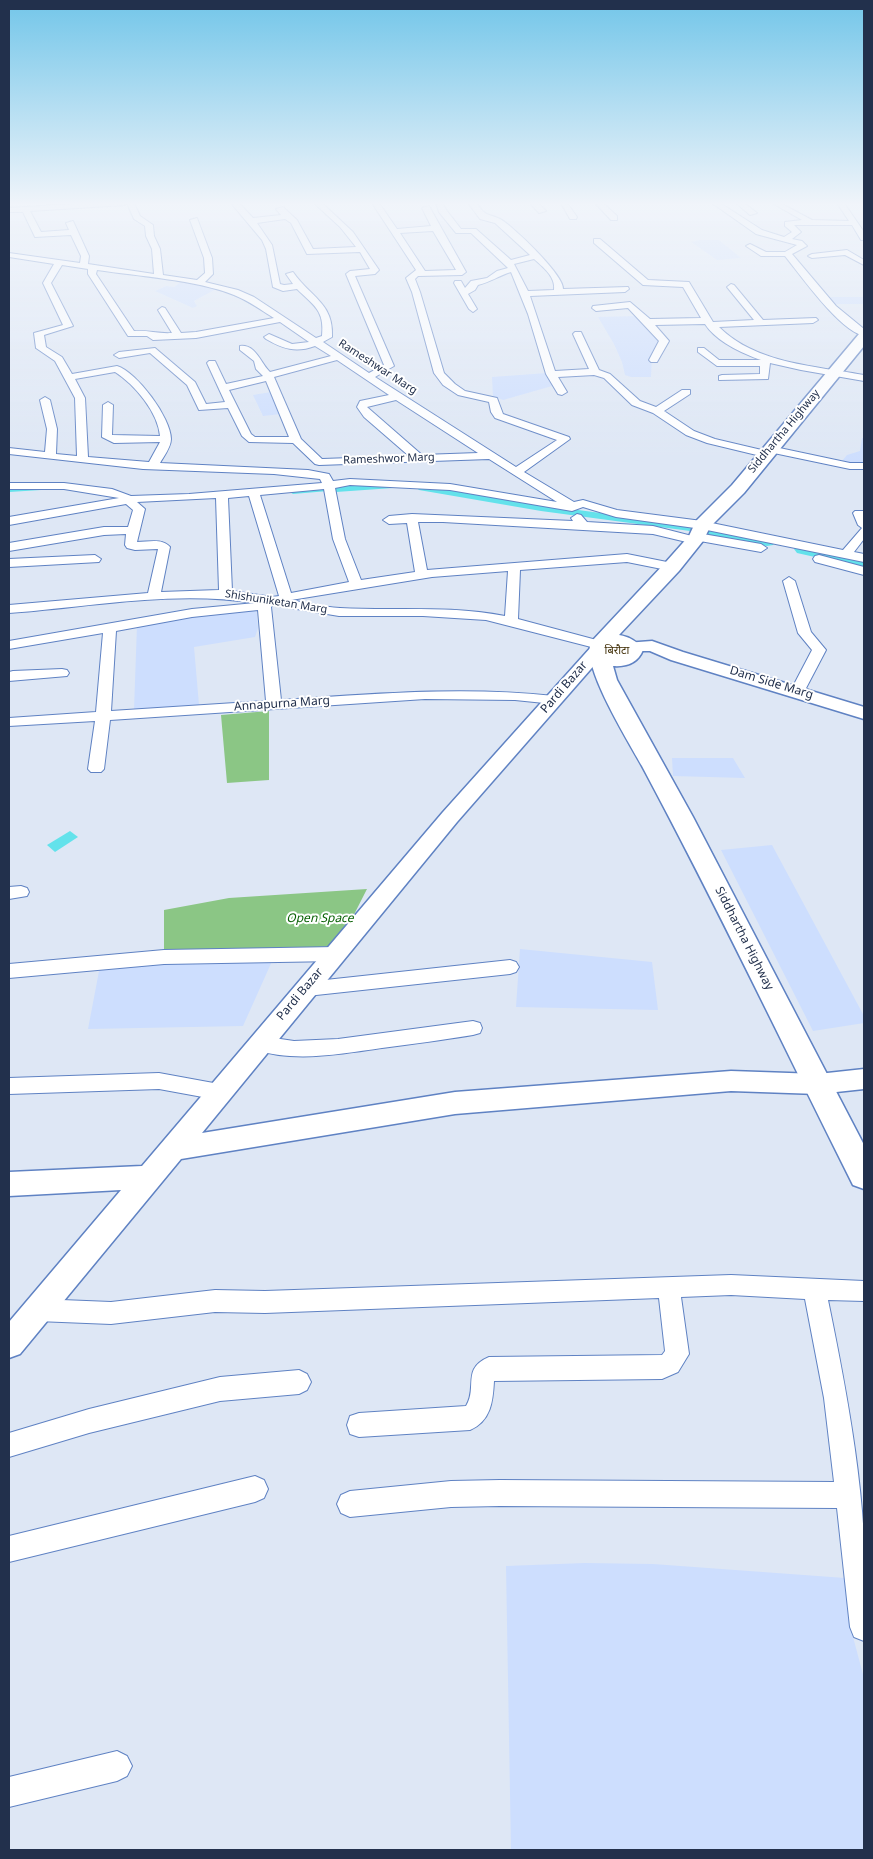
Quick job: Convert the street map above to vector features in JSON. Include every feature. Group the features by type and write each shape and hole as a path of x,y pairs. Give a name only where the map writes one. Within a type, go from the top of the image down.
{"highway":[{"name":"Siddhartha Highway","path":"864,337 738,489 630,613 616,625 599,648 606,680 681,818 864,1175"},
{"path":"619,704 631,663 626,624 630,613"},
{"path":"599,648 612,660 630,651"}],"main road":[{"name":"Pardi Bazar","path":"9,1344 450,816 599,648"},
{"name":"Dam Side Marg","path":"630,651 677,656 864,713"},
{"path":"171,1148 455,1103 731,1081 818,1084 864,1079"},
{"path":"9,1184 148,1177"}],"street":[{"path":"49,290 59,312 68,326 39,333 41,348 44,352 60,359 80,398 83,459"},
{"path":"102,290 129,333 148,333 153,337 196,335 279,320"},
{"name":"Rameshwar Marg","path":"227,290 243,296 517,471 576,514"},
{"path":"269,337 290,348 299,348 327,337 329,327 325,313 318,302 303,290"},
{"path":"357,290 389,366 368,376"},
{"path":"415,290 436,368 444,379 463,393 493,400 495,411 499,416 565,439 517,471"},
{"path":"469,290 465,292 473,309"},
{"path":"521,290 538,329 552,374 562,392"},
{"path":"523,294 625,290"},
{"path":"647,290 648,294"},
{"path":"689,290 708,323 718,335 765,361"},
{"path":"733,290 761,323"},
{"path":"818,290 838,313 864,333"},
{"path":"596,308 630,305 664,341 654,360"},
{"path":"162,310 178,336"},
{"path":"648,322 761,323 813,320"},
{"path":"578,334 595,372"},
{"path":"244,348 258,360 261,370 268,376 296,440 338,482 339,539 357,586"},
{"path":"120,356 152,350 191,384 202,408 232,404"},
{"path":"701,350 717,363 765,361 848,373 864,378"},
{"path":"222,388 338,357"},
{"path":"722,378 765,377 765,361"},
{"path":"212,363 222,388 247,436 253,440 296,440"},
{"path":"69,377 118,369 146,397 163,422 165,439 153,465"},
{"path":"552,374 595,372 607,376 636,403 657,411 690,433 711,441 850,466 864,466"},
{"path":"657,411 686,392"},
{"path":"398,396 364,404 362,408 419,458"},
{"path":"45,400 52,428 50,456"},
{"path":"108,405 107,437 114,440 165,439"},
{"path":"9,451 153,465 286,470 338,482"},
{"name":"Rameshwor Marg","path":"319,462 491,456"},
{"path":"9,521 138,498 253,492 338,482 450,487 653,530 698,534 864,558"},
{"path":"9,486 77,487 112,492 130,500 139,509 130,545 138,547 157,544 164,548 154,596"},
{"path":"253,492 286,598"},
{"path":"222,494 226,594"},
{"path":"576,514 582,503 698,534 796,554 864,571"},
{"path":"859,513 864,525"},
{"path":"389,520 576,514"},
{"path":"412,518 414,539 422,574"},
{"path":"9,547 104,531 133,530"},
{"path":"846,554 864,531"},
{"path":"9,645 192,613 266,604 286,598 422,574 627,558 672,566"},
{"path":"9,563 95,559"},
{"path":"511,621 514,566"},
{"path":"789,581 805,633 819,650 797,692"},
{"name":"Shishuniketan Marg","path":"9,609 154,596 226,594 266,604 340,612 459,614 511,621 599,648"},
{"path":"266,604 274,706"},
{"path":"96,769 103,717 110,628"},
{"path":"9,677 13,675 62,673"},
{"name":"Annapurna Marg","path":"9,722 274,706 425,694 515,696 554,700"},
{"path":"9,971 164,957 336,954"},
{"path":"307,989 510,967"},
{"path":"260,1044 294,1050 338,1047 473,1028"},
{"path":"9,1086 159,1081 219,1092"},
{"path":"37,1310 111,1314 215,1301 265,1302 730,1285 864,1292"},
{"path":"359,1425 470,1418 476,1415 479,1410 482,1378 484,1373 489,1370 662,1367 670,1364 677,1354 669,1288"},
{"path":"814,1289 836,1398 864,1627"},
{"path":"9,1445 89,1421 220,1390 299,1382"},
{"path":"9,1549 255,1489"},
{"path":"350,1504 450,1494 500,1492 848,1496"},
{"path":"9,1792 117,1766"}],"shaded area":[{"path":"215,290 194,301 197,306 193,308 155,291"},
{"path":"830,297 864,297 864,304 834,304"},
{"path":"640,316 662,343 652,356 651,377 631,377 625,375 622,362 614,344 598,317"},
{"path":"547,373 552,386 503,400 493,396 492,377"},
{"path":"271,392 281,414 263,416 253,395"},
{"path":"862,438 864,438 864,464 842,461 847,455 860,451"},
{"path":"256,605 258,628 255,637 194,647 199,705 134,710 137,625"},
{"path":"672,758 733,758 745,778 673,776"},
{"path":"772,845 864,1016 864,1023 813,1031 721,850"},
{"path":"520,949 652,962 658,1010 516,1007"},
{"path":"273,959 243,1026 88,1029 100,966"},
{"path":"585,1563 653,1564 845,1578 853,1637 864,1678 864,1850 511,1850 506,1566"}],"green space":[{"path":"269,711 269,780 227,783 221,715"},
{"name":"Open Space","path":"367,889 338,946 164,955 164,910 229,898"}],"water":[{"path":"70,831 78,837 55,852 47,845"}],"waterway":[{"path":"346,484 359,487"},
{"path":"336,489 390,486"},
{"path":"9,489 38,488"},
{"path":"422,488 438,489 541,508 690,528"},
{"path":"293,491 325,489"},
{"path":"707,531 767,541"},
{"path":"803,549 864,563"}],"district":[{"name":"बिरौटा","path":"617,652"}]}
